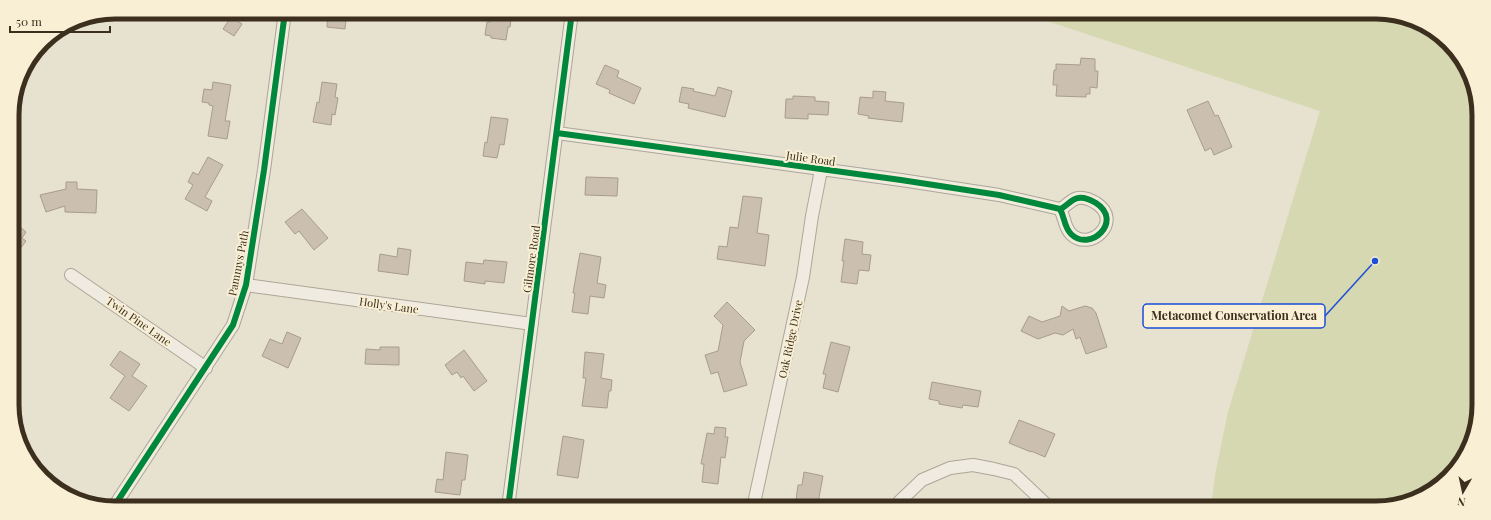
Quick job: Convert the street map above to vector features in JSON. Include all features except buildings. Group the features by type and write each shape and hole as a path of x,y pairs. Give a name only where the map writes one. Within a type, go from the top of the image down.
{"street":[{"name":"Pammys Path","path":"118,501 233,325 246,285 264,170 284,19"},
{"name":"Gilmore Road","path":"509,501 571,19"},
{"name":"Julie Road","path":"557,133 998,195 1060,209"},
{"name":"Oak Ridge Drive","path":"755,501 802,284 812,216 821,170"},
{"name":"Twin Pine Lane","path":"71,275 206,368"},
{"name":"Holly's Lane","path":"246,285 532,324"},
{"path":"900,501 922,480 950,468 973,466 1014,474 1043,501"}],"green space":[{"path":"1041,19 1388,20 1407,24 1429,35 1448,52 1459,67 1465,79 1469,90 1472,115 1472,411 1467,436 1456,458 1445,472 1434,481 1424,488 1401,498 1382,501 1212,501 1215,475 1228,412 1320,111"}],"cycle path":[{"path":"118,501 233,325 246,285 264,170 284,19"},
{"path":"509,501 571,19"},
{"path":"557,133 901,180 999,195 1060,209 1069,231 1079,239 1087,240 1095,237 1105,226 1107,218 1104,210 1090,200 1078,198 1060,209"}],"place":[{"name":"Metacomet Conservation Area","path":"1375,261"}]}
